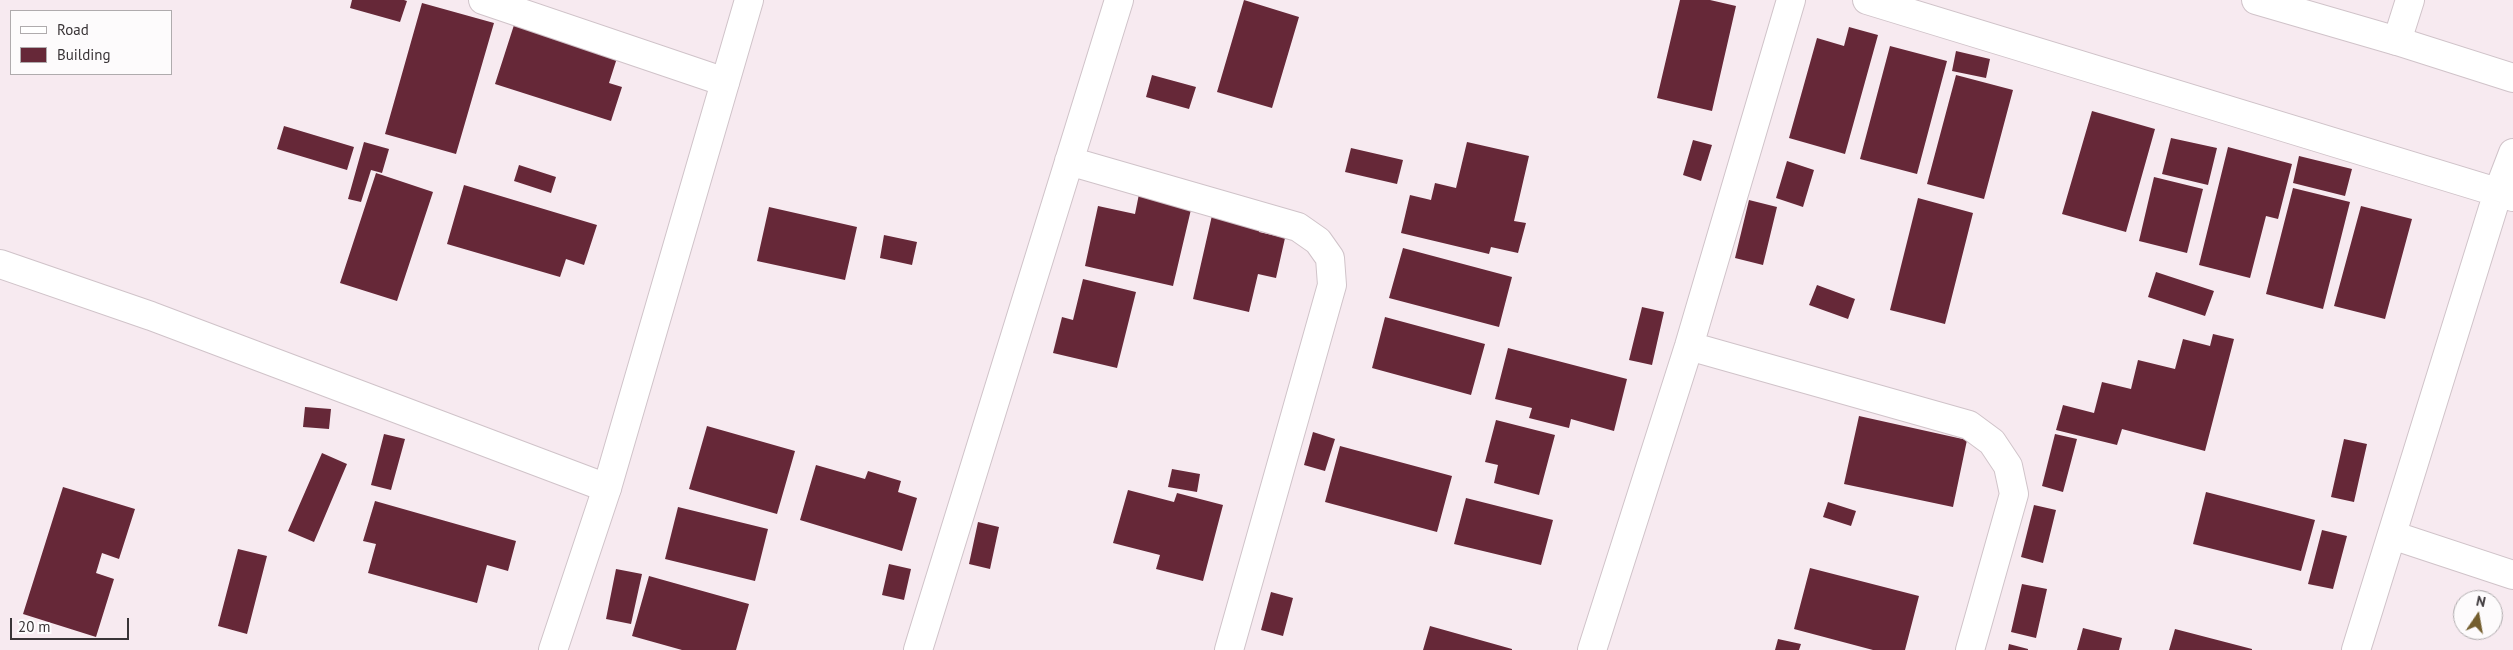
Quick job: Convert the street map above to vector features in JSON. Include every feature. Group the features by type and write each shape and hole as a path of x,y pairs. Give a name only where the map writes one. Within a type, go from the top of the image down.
{"street":[{"path":"483,0 725,82"},
{"path":"553,650 607,488 749,0"},
{"path":"918,650 1119,0"},
{"path":"1592,650 1689,346 1791,0"},
{"path":"1867,0 2505,194"},
{"path":"2256,0 2397,41 2513,78"},
{"path":"2397,41 2410,0"},
{"path":"2356,650 2392,534 2505,194 2513,152"},
{"path":"1069,161 1298,227 1318,241 1330,258 1332,285 1229,650"},
{"path":"0,264 151,316 607,488"},
{"path":"1689,346 1969,425 1992,442 2008,466 2014,494 1970,650"},
{"path":"2392,534 2513,575"}],"building":[{"path":"352,0 407,1 400,22 350,8"},
{"path":"1244,0 1299,17 1272,108 1217,92"},
{"path":"1680,0 1710,0 1736,6 1712,111 1657,98"},
{"path":"422,3 494,23 456,154 385,134"},
{"path":"514,25 617,58 609,83 622,87 611,121 495,84"},
{"path":"1849,27 1878,35 1845,154 1789,138 1817,38 1844,46"},
{"path":"1890,46 1947,61 1917,174 1860,159"},
{"path":"1956,51 1990,59 1986,78 1952,71"},
{"path":"1152,75 1196,87 1189,109 1146,97"},
{"path":"1956,75 2013,90 1984,199 1927,184"},
{"path":"2092,111 2155,129 2126,232 2062,214"},
{"path":"284,126 354,147 347,170 277,149"},
{"path":"2171,138 2217,148 2208,185 2162,174"},
{"path":"1693,140 1712,145 1701,181 1683,175"},
{"path":"364,142 389,149 382,173 371,170 361,202 348,199"},
{"path":"1467,142 1529,156 1514,221 1526,223 1518,253 1491,247 1489,254 1401,233 1410,195 1431,200 1435,183 1456,188"},
{"path":"2228,147 2292,164 2278,219 2266,216 2250,278 2199,265"},
{"path":"1351,148 1403,160 1397,184 1345,172"},
{"path":"2299,156 2352,169 2345,196 2293,183"},
{"path":"1787,161 1814,170 1803,207 1776,198"},
{"path":"519,165 556,177 551,193 514,181"},
{"path":"376,173 433,192 397,301 340,283"},
{"path":"2154,177 2203,189 2187,253 2139,241"},
{"path":"464,185 597,225 584,265 566,259 560,277 447,244"},
{"path":"2293,188 2350,202 2323,309 2266,294"},
{"path":"1140,189 1193,201 1173,286 1085,266 1098,206 1135,214"},
{"path":"1918,198 1973,213 1945,324 1890,310"},
{"path":"1749,200 1777,207 1763,265 1735,258"},
{"path":"2361,206 2412,219 2385,319 2334,306"},
{"path":"769,207 857,227 845,280 757,261"},
{"path":"1213,211 1261,222 1259,232 1285,238 1276,278 1258,274 1249,312 1193,299"},
{"path":"884,235 917,242 912,265 880,258"},
{"path":"1403,248 1512,277 1499,327 1389,298"},
{"path":"2156,272 2214,291 2205,316 2148,297"},
{"path":"1083,279 1136,292 1117,368 1053,353 1062,317 1073,320"},
{"path":"1817,285 1855,299 1848,319 1809,305"},
{"path":"1642,307 1664,312 1652,365 1629,360"},
{"path":"1385,317 1485,344 1471,395 1372,368"},
{"path":"2213,334 2234,339 2205,451 2122,429 2117,445 2056,430 2063,405 2094,413 2102,382 2131,389 2138,360 2175,369 2183,339 2210,346"},
{"path":"1508,348 1627,379 1614,431 1571,419 1569,428 1529,418 1532,408 1495,399"},
{"path":"305,407 331,409 329,429 303,427"},
{"path":"1859,416 1967,440 1953,507 1844,484"},
{"path":"1496,420 1555,435 1539,495 1494,483 1498,465 1485,462"},
{"path":"707,426 795,451 777,514 689,489"},
{"path":"1313,432 1335,439 1325,471 1304,465"},
{"path":"384,434 405,439 391,490 371,485"},
{"path":"2055,434 2077,439 2063,492 2042,486"},
{"path":"2344,439 2367,444 2354,502 2331,497"},
{"path":"1340,446 1452,476 1437,532 1325,502"},
{"path":"322,453 347,464 314,542 288,531"},
{"path":"816,465 865,479 868,471 901,481 898,492 917,498 902,551 800,520"},
{"path":"1172,469 1200,474 1197,492 1168,487"},
{"path":"63,487 135,509 119,559 102,553 96,573 114,579 96,637 23,614"},
{"path":"1128,490 1174,502 1177,493 1223,505 1203,581 1156,569 1160,555 1113,543"},
{"path":"2206,492 2315,520 2301,571 2193,544"},
{"path":"1466,498 1553,520 1541,565 1454,544"},
{"path":"375,501 516,541 508,571 487,565 477,603 368,573 376,544 363,541"},
{"path":"1828,502 1856,511 1851,526 1823,517"},
{"path":"2034,505 2056,510 2043,563 2021,557"},
{"path":"678,507 768,529 755,581 665,559"},
{"path":"978,522 999,527 990,569 969,564"},
{"path":"2322,530 2347,536 2333,589 2308,584"},
{"path":"238,549 267,556 247,634 218,626"},
{"path":"889,564 911,569 904,600 882,595"},
{"path":"1810,568 1919,596 1905,650 1873,650 1794,629"},
{"path":"616,569 642,574 631,624 606,619"},
{"path":"649,576 749,604 736,650 682,650 632,636"},
{"path":"2022,584 2047,589 2036,638 2011,632"},
{"path":"1271,592 1293,598 1283,636 1261,630"},
{"path":"1430,626 1512,649 1512,650 1423,650"},
{"path":"2083,628 2122,638 2119,650 2077,650"},
{"path":"2175,629 2252,649 2252,650 2169,650"},
{"path":"1778,639 1801,644 1799,650 1775,650"},
{"path":"2009,644 2028,649 2028,650 2008,650"}]}
